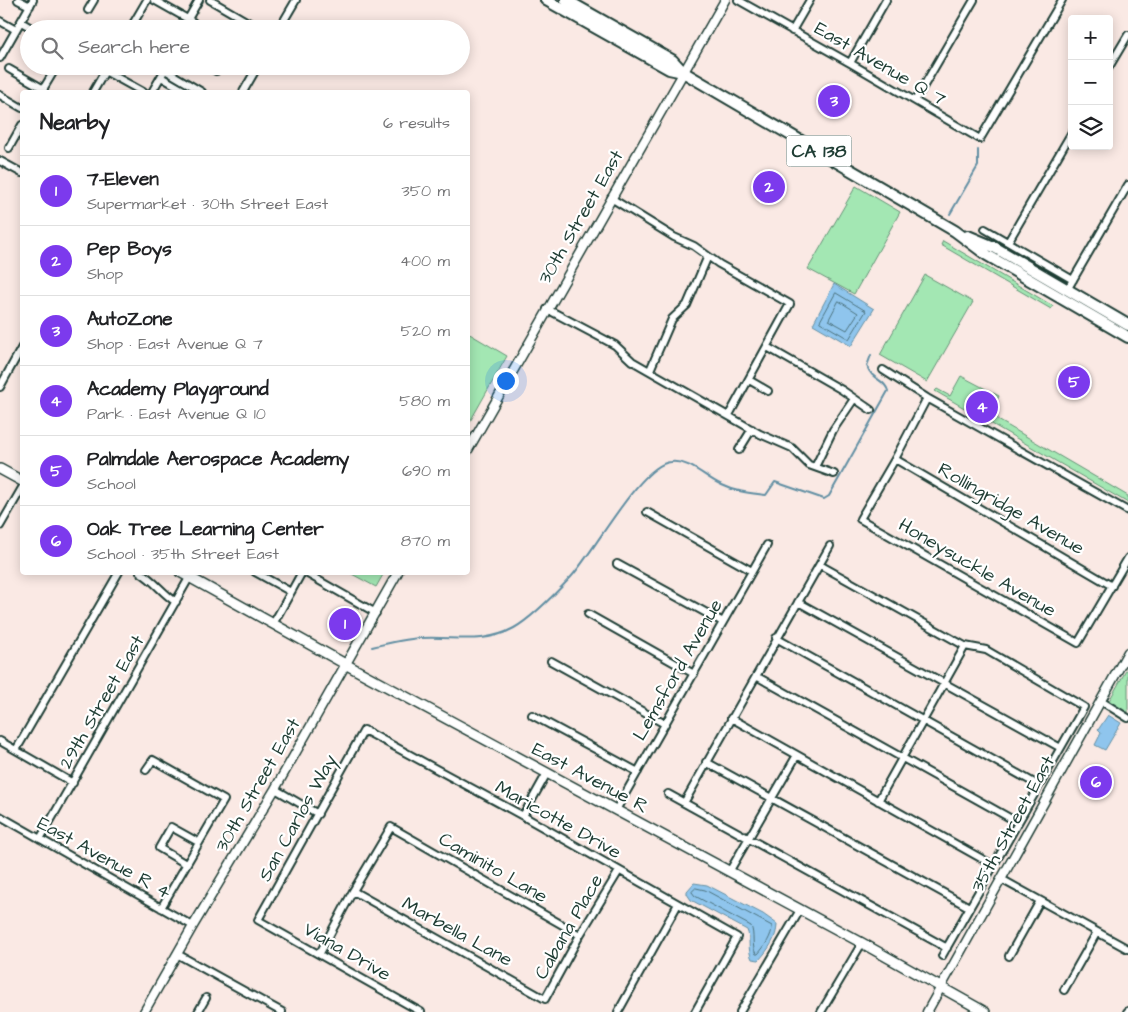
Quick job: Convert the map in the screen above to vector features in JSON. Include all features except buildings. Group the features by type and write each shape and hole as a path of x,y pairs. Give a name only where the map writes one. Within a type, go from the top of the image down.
{"highway":[{"name":"CA 138","path":"546,0 669,69 683,72"},
{"name":"CA 138","path":"566,0 672,60 683,72 956,231 994,247 1128,325"},
{"path":"956,231 991,257 1128,337"},
{"path":"991,257 1008,274 1059,304"}],"main road":[{"path":"0,469 20,481"},
{"name":"East Avenue R","path":"184,575 346,665 862,943 986,1012"}],"street":[{"path":"18,0 30,6"},
{"path":"22,20 33,0"},
{"path":"88,10 94,0"},
{"path":"135,20 147,0"},
{"path":"154,0 188,20"},
{"path":"190,20 199,0"},
{"path":"210,0 243,20"},
{"path":"284,20 296,0"},
{"name":"30th Street East","path":"470,446 725,0"},
{"name":"East Avenue Q 7","path":"738,0 980,139 1062,0"},
{"path":"792,31 810,0"},
{"path":"850,63 886,0"},
{"path":"915,101 974,0"},
{"path":"0,21 16,30"},
{"path":"0,58 20,24"},
{"path":"1113,60 1128,35"},
{"path":"9,69 41,90"},
{"path":"44,90 52,75"},
{"path":"94,90 103,75"},
{"path":"118,75 140,90"},
{"path":"176,75 199,90"},
{"path":"243,90 252,75"},
{"path":"153,90 161,77 184,90"},
{"path":"0,95 20,107"},
{"path":"9,148 20,129"},
{"path":"1008,242 1068,139"},
{"path":"0,161 20,172"},
{"path":"1067,290 1128,185"},
{"path":"611,198 790,304 729,415"},
{"path":"985,229 1073,280"},
{"path":"650,370 672,319 687,305 708,256"},
{"path":"548,309 615,345 632,361 752,429 792,448 809,465 834,474"},
{"path":"767,347 871,410"},
{"path":"0,387 20,351"},
{"path":"883,370 926,398 1128,512"},
{"path":"749,380 768,391"},
{"path":"895,459 926,398"},
{"path":"814,467 833,430 854,399"},
{"path":"739,450 752,429"},
{"name":"Honeysuckle Avenue","path":"895,459 860,519 1078,643 1112,586"},
{"name":"Rollingridge Avenue","path":"895,459 1112,586"},
{"path":"0,526 20,491"},
{"path":"647,512 752,570"},
{"name":"Lemsford Avenue","path":"616,810 767,545"},
{"path":"684,803 776,638 830,546"},
{"path":"1112,586 1128,558"},
{"path":"617,564 723,622"},
{"path":"820,565 965,646 986,650 1084,707 942,956"},
{"path":"16,750 116,575"},
{"path":"145,575 153,580 168,597 176,602"},
{"path":"261,575 291,592"},
{"path":"273,624 301,575"},
{"path":"308,575 376,613"},
{"name":"30th Street East","path":"144,1012 275,789 396,575"},
{"name":"29th Street East","path":"40,839 189,578"},
{"path":"798,602 1059,748"},
{"path":"588,614 694,674"},
{"path":"776,638 1038,785"},
{"path":"878,801 965,646"},
{"name":"35th Street East","path":"927,1012 1128,652"},
{"path":"551,661 665,724"},
{"path":"756,676 1017,822"},
{"path":"1101,702 1128,718"},
{"path":"532,715 638,772"},
{"path":"731,718 993,865"},
{"name":"San Carlos Way","path":"258,920 364,730"},
{"name":"Maricotte Drive","path":"364,730 523,816 737,937 694,1012"},
{"path":"0,741 73,783"},
{"path":"730,872 797,755"},
{"path":"146,770 153,760 224,800 161,908"},
{"path":"706,762 969,907"},
{"path":"523,816 547,773"},
{"path":"275,789 318,814"},
{"path":"668,794 947,948"},
{"name":"East Avenue R 4","path":"0,816 193,926"},
{"path":"186,864 159,848 171,827 198,842"},
{"name":"Caminito Lane","path":"354,890 391,827 580,935"},
{"name":"Cabana Place","path":"545,999 580,935 620,871"},
{"path":"1001,879 1128,949"},
{"path":"320,953 354,890"},
{"name":"Marbella Lane","path":"354,890 545,999"},
{"path":"1009,956 1040,901"},
{"path":"618,1012 678,904"},
{"path":"740,1012 800,910"},
{"name":"Viana Drive","path":"258,920 320,953 408,1009 421,1012"},
{"path":"1064,990 1097,932"},
{"path":"821,1012 862,943"},
{"path":"178,954 282,1012"},
{"path":"198,1012 206,998"}],"green space":[{"path":"856,186 900,212 854,294 808,269"},
{"path":"943,241 1053,306 1051,309 941,245"},
{"path":"925,275 973,302 927,382 880,355"},
{"path":"470,334 507,356 470,421"},
{"path":"961,376 999,396 988,417 992,411 997,414 998,420 1128,496 1128,503 935,391 937,389 950,396"},
{"path":"354,575 383,575 376,587"},
{"path":"1128,667 1128,722 1105,708"}],"water":[{"path":"834,284 874,309 851,346 813,324"},
{"path":"1108,715 1121,723 1105,750 1095,745 1101,733 1098,730"},
{"path":"694,883 707,885 763,914 777,924 774,939 759,960 752,959 747,930 691,900 687,891"}],"waterway":[{"path":"950,214 978,166 978,150"},
{"path":"372,647 396,641 415,639 479,638 502,633 521,624 551,598 571,577 618,511 646,477 659,466 671,462 685,464 716,482 738,491 766,495 775,482 824,499 829,496 888,391 884,384 869,371 867,366 871,355"}],"place":[{"name":"AutoZone","path":"834,101"},
{"name":"Pep Boys","path":"769,187"},
{"name":"Palmdale Aerospace Academy","path":"1074,382"},
{"name":"Academy Playground","path":"982,407"},
{"name":"7-Eleven","path":"345,624"},
{"name":"Oak Tree Learning Center","path":"1096,782"}]}
